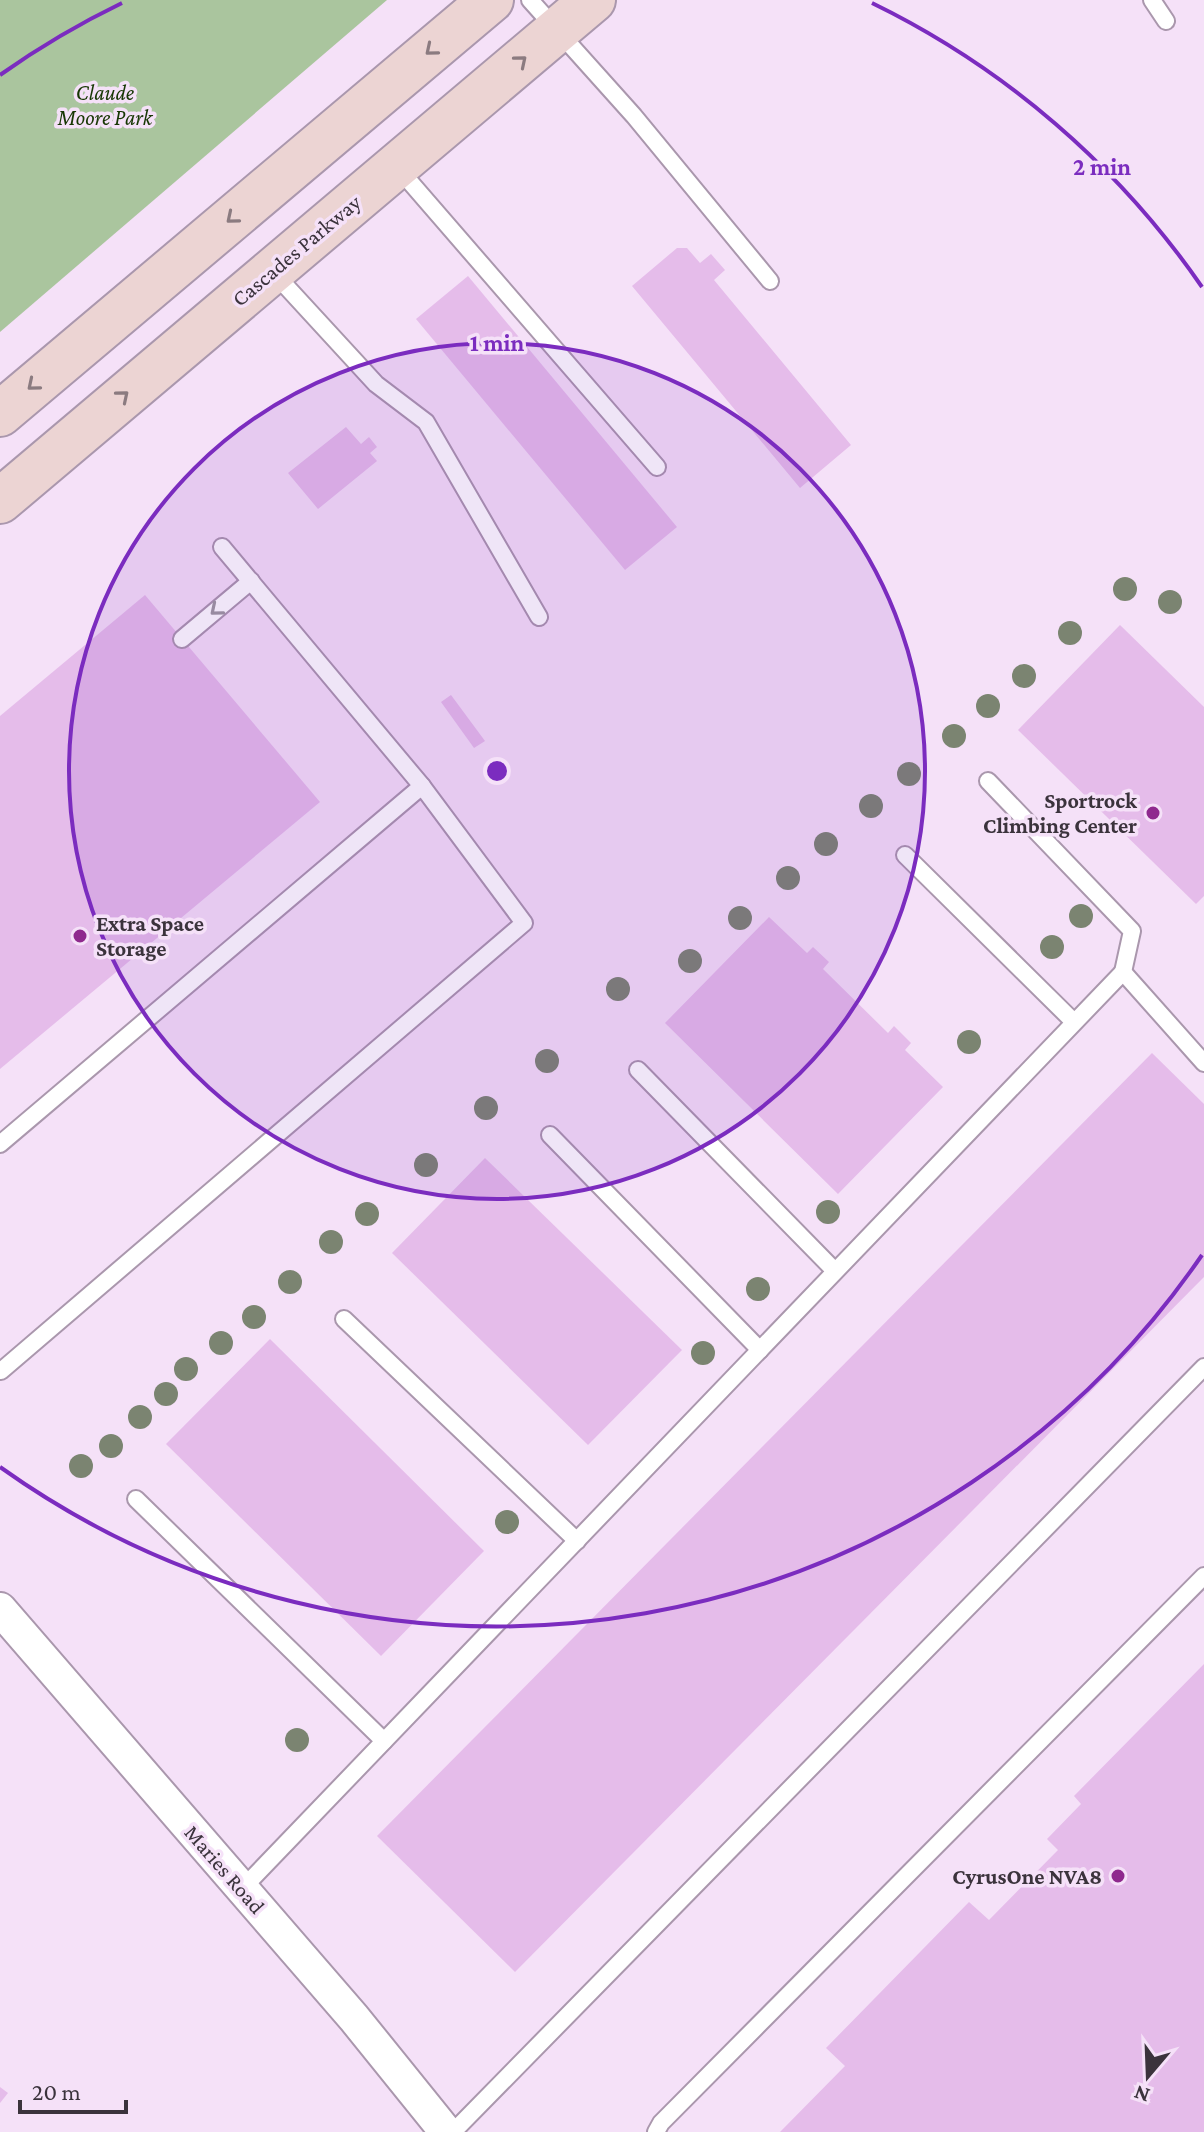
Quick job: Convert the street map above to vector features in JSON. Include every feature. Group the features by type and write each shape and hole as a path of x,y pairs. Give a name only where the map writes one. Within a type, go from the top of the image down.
{"main road":[{"path":"0,414 491,0"},
{"name":"Cascades Parkway","path":"0,501 397,166 544,15 593,0"}],"street":[{"name":"Maries Road","path":"0,1609 354,2018 446,2132"}],"lane":[{"path":"1152,0 1166,21"},
{"path":"544,15 634,116 770,281"},
{"path":"397,166 657,467"},
{"path":"272,271 376,384 426,422 539,617"},
{"path":"1,1371 524,923 422,786 222,547"},
{"path":"182,639 251,581"},
{"path":"242,1889 1123,972 1132,931 988,781"},
{"path":"0,1144 422,786"},
{"path":"905,855 1074,1022"},
{"path":"1123,972 1204,1063"},
{"path":"638,1070 835,1271"},
{"path":"550,1135 760,1350"},
{"path":"344,1319 577,1541"},
{"path":"453,2132 1204,1367"},
{"path":"136,1499 384,1741"},
{"path":"656,2132 661,2123 1204,1576"}],"green space":[{"name":"Claude Moore Park","path":"0,0 387,0 0,332"}],"building":[{"path":"677,248 687,248 700,263 711,254 725,270 714,280 851,445 800,488 632,286"},
{"path":"468,276 677,527 625,570 416,319"},
{"path":"346,427 361,444 369,437 377,447 370,453 377,461 318,509 288,473"},
{"name":"Extra Space Storage","path":"145,595 320,802 0,1069 0,716"},
{"name":"Sportrock Climbing Center","path":"1120,625 1204,707 1204,896 1196,904 1018,730"},
{"path":"451,695 485,741 474,748 441,702"},
{"path":"769,917 807,953 813,947 829,962 823,969 888,1033 894,1026 911,1043 905,1050 943,1087 838,1194 665,1023"},
{"path":"1152,1053 1204,1104 1204,1277 515,1972 377,1836"},
{"path":"485,1158 682,1350 588,1445 392,1253"},
{"path":"270,1339 484,1551 381,1656 166,1444"},
{"name":"CyrusOne NVA8","path":"1204,1664 1204,2132 780,2132 845,2066 826,2048 969,1902 989,1920 1058,1850 1047,1839 1081,1804 1074,1796"},
{"path":"0,2087 8,2093 0,2103"}],"place":[{"name":"Sportrock Climbing Center","path":"1153,813"},
{"name":"Extra Space Storage","path":"80,936"},
{"name":"CyrusOne NVA8","path":"1118,1876"}]}
